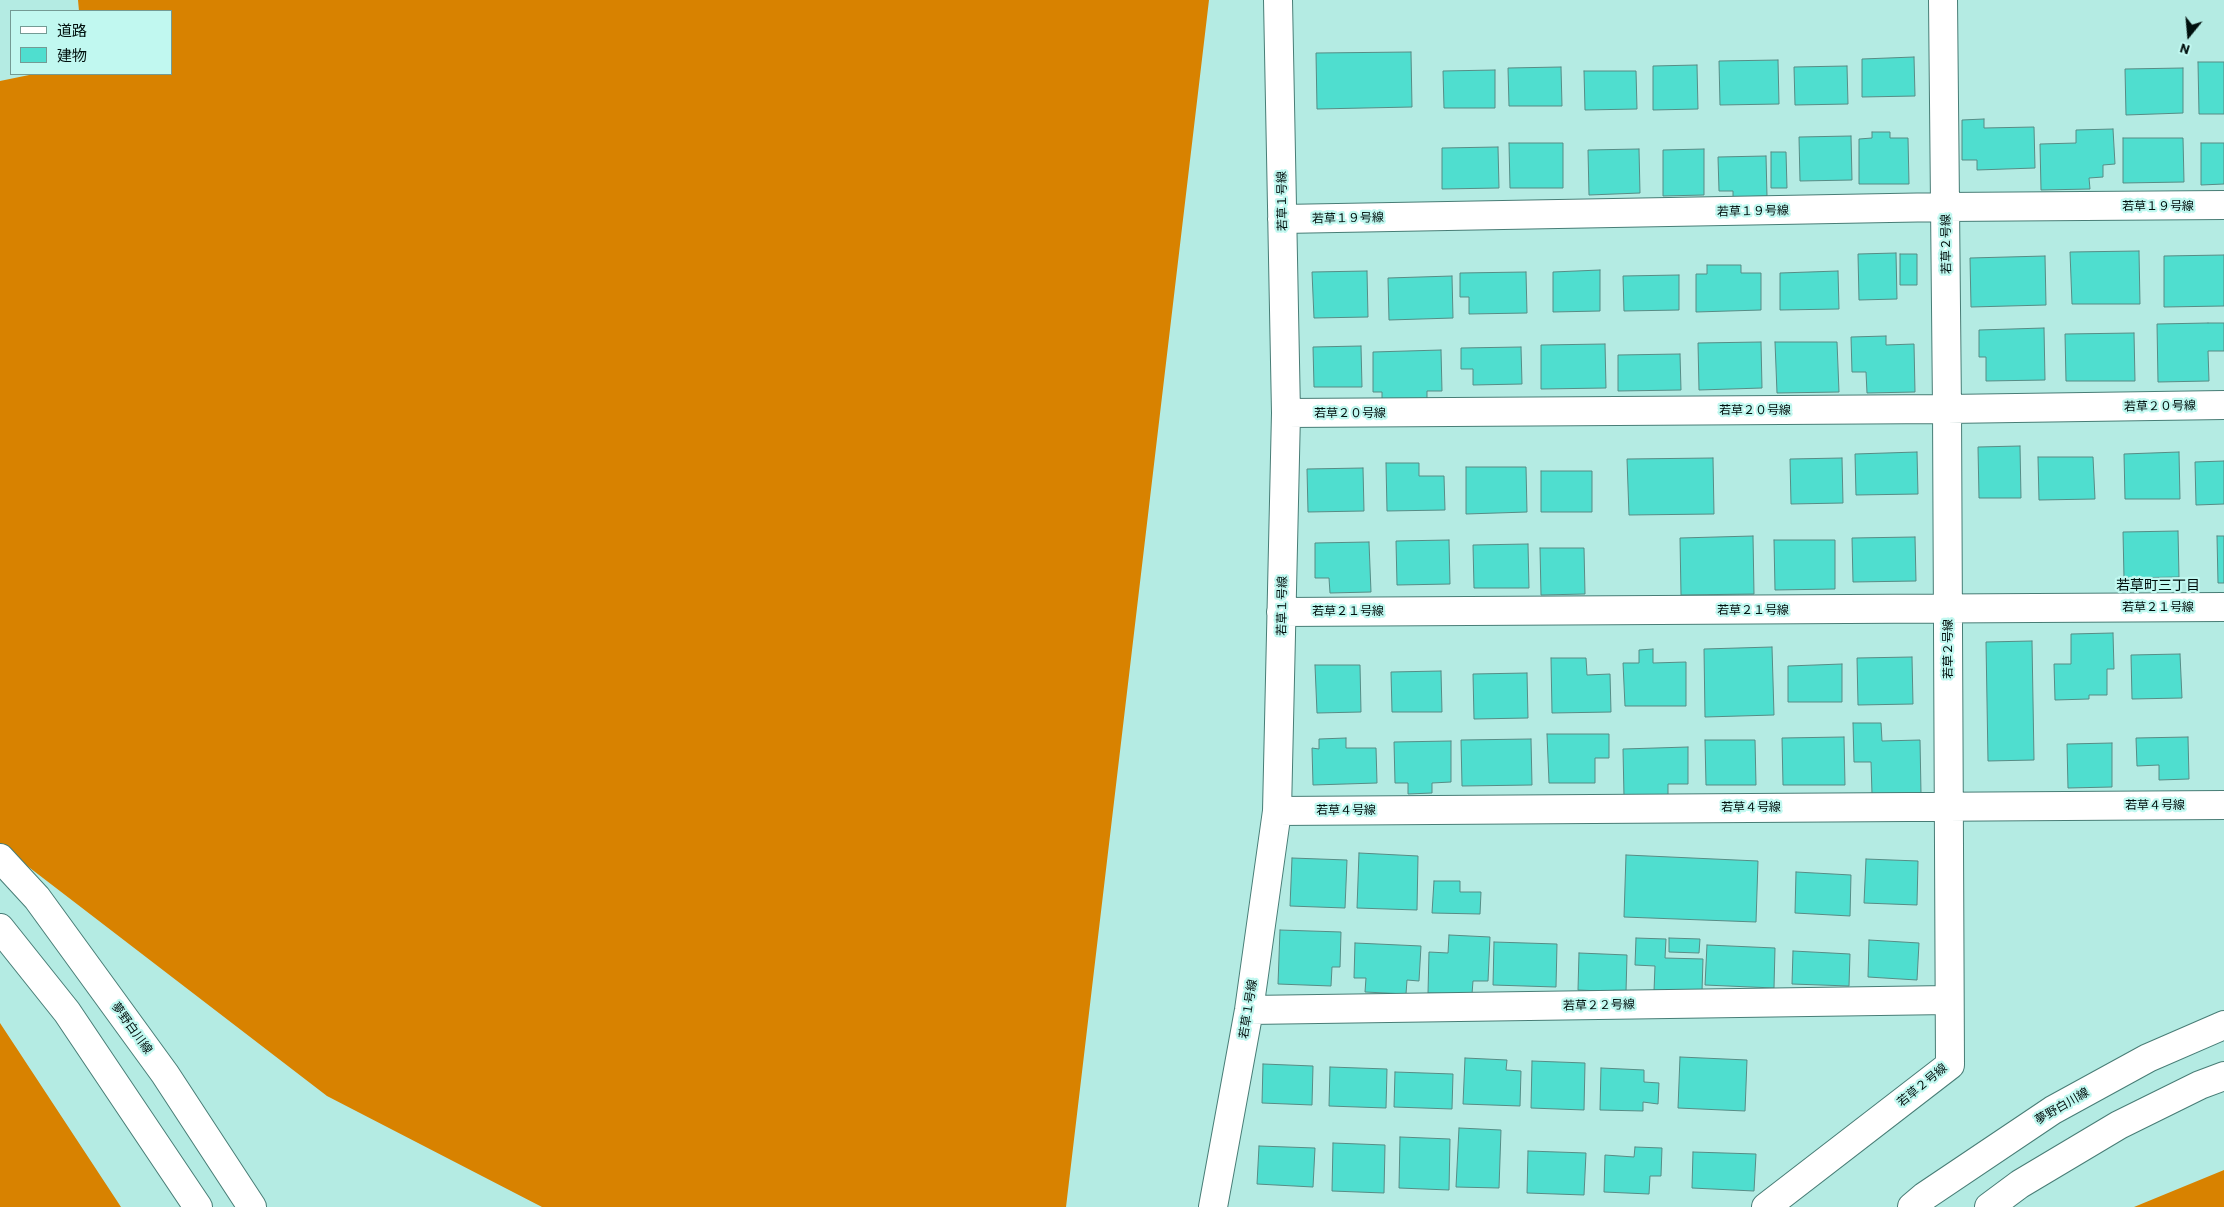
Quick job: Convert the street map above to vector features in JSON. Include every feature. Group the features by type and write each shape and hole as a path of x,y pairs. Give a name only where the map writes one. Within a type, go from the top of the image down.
{"street":[{"name":"若草１号線","path":"1213,1207 1248,1010 1277,811 1286,413 1278,0"},
{"name":"若草２号線","path":"1766,1207 1950,1065 1943,0"},
{"name":"若草１９号線","path":"1282,219 1945,207 2224,205"},
{"name":"若草２０号線","path":"1286,413 1947,409 2224,405"},
{"name":"若草２１号線","path":"1281,612 2224,607"},
{"name":"若草４号線","path":"1277,811 2224,805"},
{"name":"夢野白川線","path":"0,858 37,898 165,1074 252,1207"},
{"path":"0,928 68,1012 198,1207"},
{"name":"若草２２号線","path":"1248,1010 1949,1000"},
{"name":"夢野白川線","path":"1912,1207 1933,1190 2053,1110 2148,1058 2224,1025"},
{"path":"1989,1207 2020,1184 2119,1124 2200,1085 2224,1076"}],"shaded area":[{"path":"78,0 1209,0 1066,1207 542,1207 327,1096 0,845 0,81 29,75 172,75 172,10 79,10"},
{"path":"0,1023 121,1207 0,1207"},
{"path":"2224,1170 2224,1207 2134,1207"}],"building":[{"path":"1411,52 1412,107 1317,109 1316,53"},
{"path":"1914,57 1915,96 1862,97 1862,59"},
{"path":"1778,60 1779,104 1720,105 1719,61"},
{"path":"2198,62 2224,62 2224,114 2199,114"},
{"path":"1697,65 1698,109 1653,110 1653,66"},
{"path":"1847,66 1848,104 1795,105 1794,67"},
{"path":"1561,67 1562,106 1509,106 1508,68"},
{"path":"2183,68 2183,113 2126,115 2125,69"},
{"path":"1495,70 1495,108 1444,108 1443,71"},
{"path":"1584,71 1636,71 1637,109 1585,110"},
{"path":"1984,119 1984,128 2034,127 2035,168 1977,170 1977,160 1962,160 1962,120"},
{"path":"2113,129 2115,164 2103,165 2103,177 2089,178 2090,189 2041,190 2040,144 2076,143 2076,130"},
{"path":"1872,132 1890,132 1890,138 1908,138 1909,184 1859,184 1859,139 1872,138"},
{"path":"1851,136 1852,180 1800,181 1799,137"},
{"path":"2123,138 2183,138 2184,182 2123,183"},
{"path":"1509,143 1563,143 1563,188 1510,188"},
{"path":"2201,143 2224,143 2224,184 2201,185"},
{"path":"1498,147 1499,188 1442,189 1442,148"},
{"path":"1639,149 1640,193 1589,195 1588,150"},
{"path":"1704,149 1704,195 1663,196 1663,150"},
{"path":"1771,152 1786,152 1787,188 1771,188"},
{"path":"1766,156 1767,196 1733,197 1733,191 1719,191 1718,157"},
{"path":"2139,251 2140,304 2072,304 2070,252"},
{"path":"1896,253 1897,299 1859,300 1858,254"},
{"path":"1900,254 1917,254 1917,285 1900,285"},
{"path":"2224,255 2224,306 2164,307 2164,256"},
{"path":"2045,256 2046,305 1971,307 1970,258"},
{"path":"1707,265 1741,265 1741,273 1761,273 1761,310 1696,312 1696,274 1707,274"},
{"path":"1600,270 1600,311 1553,312 1553,272"},
{"path":"1367,271 1368,317 1314,318 1312,272"},
{"path":"1838,271 1839,309 1780,310 1780,273"},
{"path":"1526,272 1527,313 1469,314 1469,297 1460,297 1460,273"},
{"path":"1679,275 1679,310 1624,311 1623,276"},
{"path":"1452,276 1453,318 1389,320 1388,278"},
{"path":"2224,323 2224,351 2208,351 2209,381 2158,382 2157,324"},
{"path":"2044,328 2045,380 1986,381 1986,357 1979,357 1979,330"},
{"path":"2134,333 2135,381 2066,381 2065,334"},
{"path":"1886,336 1886,345 1914,344 1915,392 1867,393 1866,372 1852,372 1851,337"},
{"path":"1761,342 1762,388 1699,390 1698,343"},
{"path":"1775,342 1837,342 1839,392 1777,393"},
{"path":"1605,344 1606,388 1541,389 1541,345"},
{"path":"1361,346 1362,387 1314,387 1313,347"},
{"path":"1521,347 1522,384 1473,385 1473,369 1461,369 1461,348"},
{"path":"1441,350 1442,391 1427,391 1427,402 1382,403 1382,392 1373,392 1373,352"},
{"path":"1680,354 1681,390 1618,391 1618,355"},
{"path":"2020,446 2021,498 1979,498 1978,447"},
{"path":"1917,452 1918,494 1856,495 1855,454"},
{"path":"2179,452 2180,499 2125,499 2124,454"},
{"path":"2038,457 2093,457 2095,499 2039,500"},
{"path":"1713,458 1714,514 1629,515 1627,459"},
{"path":"1842,458 1843,503 1791,504 1790,459"},
{"path":"2224,461 2224,504 2196,505 2195,462"},
{"path":"1386,463 1419,463 1419,476 1444,476 1445,510 1387,511"},
{"path":"1466,467 1526,467 1527,512 1466,514"},
{"path":"1363,468 1364,511 1308,512 1307,469"},
{"path":"1541,471 1592,471 1592,512 1541,512"},
{"path":"2178,531 2179,577 2124,578 2123,532"},
{"path":"1753,536 1754,594 1681,595 1680,538"},
{"path":"2217,536 2224,536 2224,583 2218,583"},
{"path":"1915,537 1916,581 1853,582 1852,538"},
{"path":"1449,540 1450,584 1397,585 1396,541"},
{"path":"1774,540 1835,540 1835,589 1775,590"},
{"path":"1369,542 1371,592 1330,593 1329,578 1315,578 1315,543"},
{"path":"1528,544 1529,588 1474,588 1473,545"},
{"path":"1540,548 1584,548 1585,594 1541,595"},
{"path":"2113,633 2114,669 2107,669 2107,695 2089,695 2089,699 2055,700 2054,664 2071,664 2071,634"},
{"path":"2032,641 2034,760 1988,761 1986,642"},
{"path":"1772,647 1774,715 1705,717 1704,649"},
{"path":"1653,649 1653,663 1686,662 1686,706 1625,706 1623,663 1639,663 1639,650"},
{"path":"2180,654 2182,698 2132,699 2131,655"},
{"path":"1912,657 1913,704 1858,705 1857,658"},
{"path":"1551,658 1586,658 1587,675 1610,674 1611,712 1552,713"},
{"path":"1842,664 1842,702 1788,702 1788,666"},
{"path":"1315,665 1360,665 1361,712 1317,713"},
{"path":"1441,671 1442,712 1392,712 1391,672"},
{"path":"1527,673 1528,718 1474,719 1473,674"},
{"path":"1853,723 1881,723 1882,741 1920,740 1921,793 1872,794 1871,762 1854,762"},
{"path":"1547,734 1609,734 1609,758 1595,758 1595,783 1549,783"},
{"path":"1844,737 1845,785 1783,785 1782,738"},
{"path":"2188,737 2189,779 2159,780 2159,765 2137,766 2136,738"},
{"path":"1346,738 1346,748 1376,748 1377,783 1313,785 1312,748 1319,749 1319,739"},
{"path":"1531,739 1532,785 1462,786 1461,740"},
{"path":"1705,740 1755,740 1756,785 1706,785"},
{"path":"1451,741 1451,782 1432,783 1432,793 1408,794 1408,783 1395,783 1394,742"},
{"path":"2112,743 2112,787 2068,788 2067,744"},
{"path":"1688,747 1688,784 1668,784 1668,796 1624,797 1623,749"},
{"path":"1359,853 1418,856 1417,910 1357,908"},
{"path":"1626,855 1758,861 1756,922 1624,917"},
{"path":"1292,858 1347,860 1345,908 1290,906"},
{"path":"1866,859 1918,861 1917,905 1864,903"},
{"path":"1796,872 1851,875 1850,916 1795,913"},
{"path":"1434,881 1460,881 1460,892 1481,892 1480,914 1432,913"},
{"path":"1280,930 1341,932 1340,967 1332,967 1331,986 1278,984"},
{"path":"1449,935 1490,937 1488,981 1473,981 1472,994 1428,993 1429,952 1448,953"},
{"path":"1636,938 1666,939 1665,958 1703,959 1702,992 1654,991 1655,966 1635,965"},
{"path":"1669,938 1700,939 1699,953 1669,952"},
{"path":"1869,940 1919,943 1917,980 1868,977"},
{"path":"1494,942 1557,944 1556,987 1493,985"},
{"path":"1355,943 1421,946 1419,981 1407,980 1406,994 1365,992 1366,978 1354,978"},
{"path":"1707,945 1775,948 1774,988 1705,985"},
{"path":"1793,951 1850,954 1849,986 1792,984"},
{"path":"1579,953 1627,955 1626,992 1578,990"},
{"path":"1680,1057 1747,1060 1745,1111 1678,1108"},
{"path":"1465,1058 1507,1060 1506,1070 1521,1071 1520,1106 1463,1104"},
{"path":"1532,1061 1585,1063 1584,1110 1531,1108"},
{"path":"1263,1064 1313,1066 1312,1105 1262,1103"},
{"path":"1330,1067 1387,1069 1386,1108 1329,1106"},
{"path":"1601,1068 1644,1070 1644,1082 1659,1083 1658,1104 1643,1102 1643,1111 1600,1110"},
{"path":"1395,1072 1453,1074 1452,1109 1394,1107"},
{"path":"1459,1128 1501,1130 1499,1188 1456,1187"},
{"path":"1400,1137 1450,1139 1449,1190 1399,1188"},
{"path":"1333,1143 1385,1145 1384,1193 1332,1191"},
{"path":"1259,1146 1315,1148 1313,1187 1257,1184"},
{"path":"1635,1147 1662,1148 1661,1176 1650,1176 1649,1194 1604,1192 1605,1155 1634,1157"},
{"path":"1528,1151 1586,1153 1584,1195 1527,1193"},
{"path":"1693,1152 1756,1154 1754,1191 1692,1188"}],"district":[{"name":"若草町三丁目","path":"2158,585"}]}
